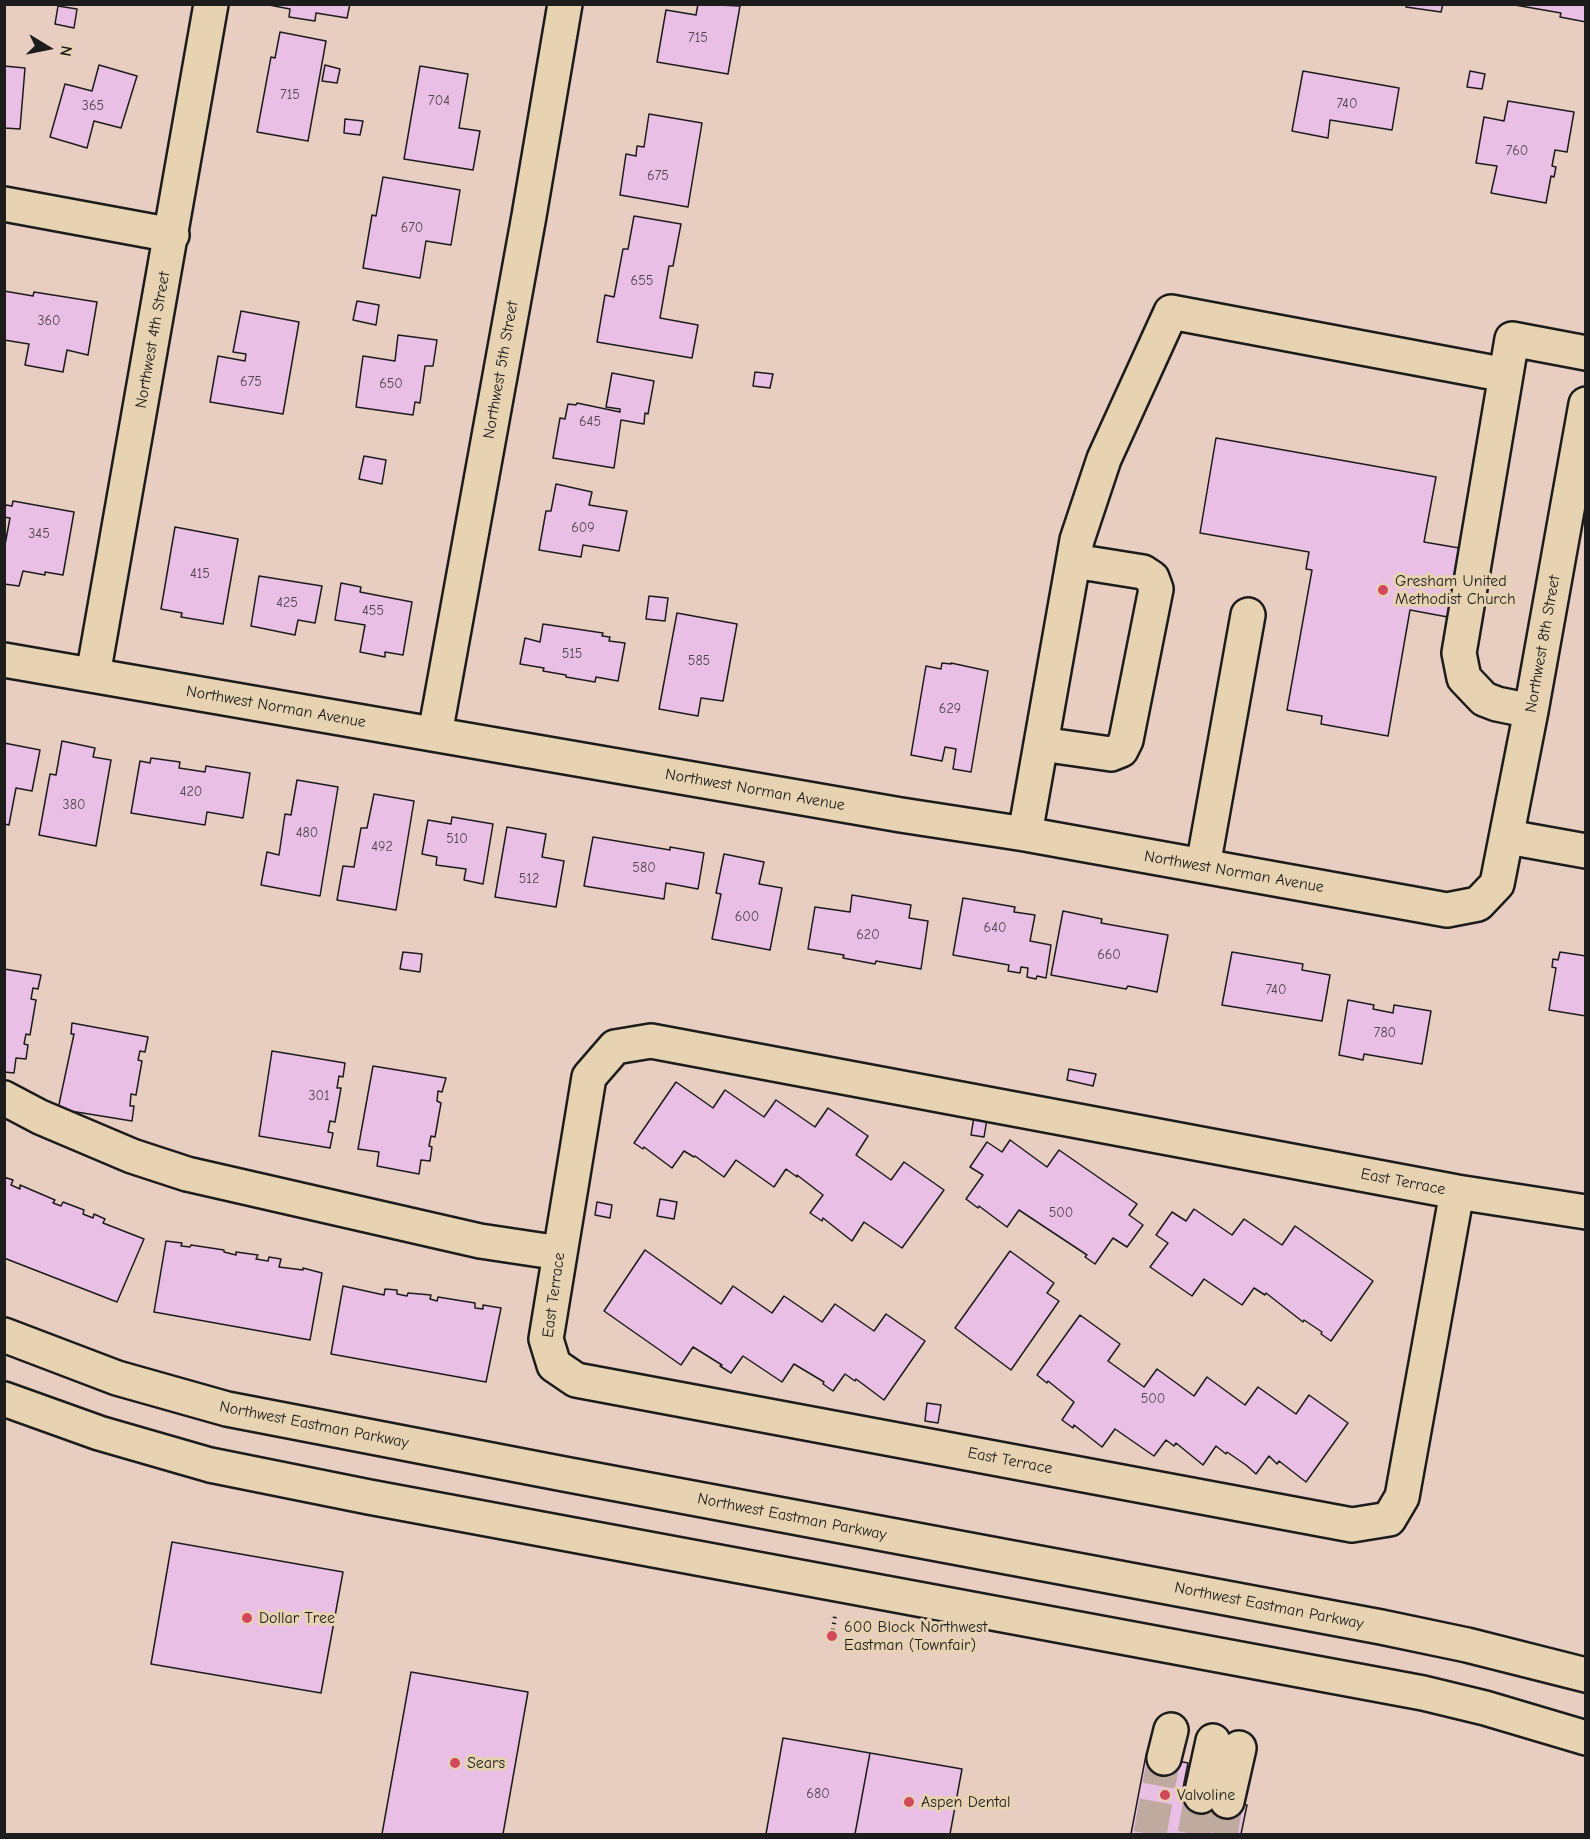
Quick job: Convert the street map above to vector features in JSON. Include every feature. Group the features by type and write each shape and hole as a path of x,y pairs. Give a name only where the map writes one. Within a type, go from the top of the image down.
{"street":[{"name":"Northwest 4th Street","path":"93,675 211,4"},
{"name":"Northwest 5th Street","path":"435,734 565,4"},
{"path":"4,204 172,235"},
{"path":"1025,834 1077,540 1104,459 1171,312 1506,375"},
{"path":"1531,711 1484,699 1464,678 1459,653 1512,339 1586,353"},
{"name":"Northwest 8th Street","path":"1497,884 1508,837 1586,404"},
{"path":"1041,744 1111,754 1122,750 1126,740 1156,589 1152,578 1143,572 1074,561"},
{"path":"1203,866 1248,615"},
{"name":"Northwest Norman Avenue","path":"4,660 900,815 1025,834 1447,910 1478,904 1497,884"},
{"path":"1508,837 1586,851"},
{"name":"East Terrace","path":"1457,1192 1402,1497 1389,1519 1352,1525 576,1380 554,1365 546,1340 589,1077 615,1047 651,1041 1457,1192 1586,1212"},
{"path":"4,1098 40,1117 132,1156 187,1174 480,1240 560,1253"},
{"name":"Northwest Eastman Parkway","path":"4,1335 117,1378 227,1409 1370,1625 1467,1645 1586,1675"},
{"path":"4,1399 99,1433 210,1465 1423,1693 1485,1708 1586,1738"},
{"path":"1214,1799 1226,1745"}],"building":[{"path":"350,4 347,18 316,13 315,21 289,17 290,9 269,5"},
{"path":"698,4 740,6 728,74 657,62 666,10 696,15"},
{"path":"1406,4 1443,4 1441,12 1406,7"},
{"path":"1509,4 1586,4 1586,22 1560,17 1561,13"},
{"path":"58,6 77,9 74,28 55,24"},
{"path":"280,32 326,41 308,141 257,132 271,57 275,58"},
{"path":"99,65 137,76 121,128 94,121 87,148 50,137 65,84 92,91"},
{"path":"325,65 340,69 337,83 322,81"},
{"path":"4,66 25,68 20,129 4,128"},
{"path":"420,66 468,74 459,128 480,131 473,170 404,159"},
{"path":"1303,71 1399,88 1392,130 1330,120 1328,138 1292,131"},
{"path":"1470,71 1485,74 1482,89 1467,87"},
{"path":"1508,101 1574,112 1567,152 1555,150 1552,166 1556,167 1554,177 1551,176 1546,203 1491,193 1497,166 1476,163 1484,117 1504,121"},
{"path":"649,114 702,123 688,207 620,195 626,154 636,156 637,146 644,147"},
{"path":"345,119 363,121 360,135 344,133"},
{"path":"383,177 460,190 451,245 426,241 420,278 363,268 372,215 376,216"},
{"path":"634,216 681,224 673,266 669,266 660,318 698,325 692,358 597,342 605,295 614,297 623,249 628,249"},
{"path":"4,291 33,296 34,292 97,302 88,355 67,350 63,372 25,365 29,344 4,340"},
{"path":"357,301 379,305 376,325 353,320"},
{"path":"241,311 299,322 283,414 210,402 218,356 245,361 246,354 233,352"},
{"path":"398,335 437,340 433,366 425,366 420,403 415,402 413,415 356,407 363,356 395,361"},
{"path":"755,372 773,374 770,388 753,386"},
{"path":"612,373 654,381 644,424 621,420 614,468 553,458 560,418 565,419 568,404 576,405 577,403 620,412 620,409 606,407"},
{"name":"Gresham United Methodist Church","path":"1216,438 1436,477 1424,542 1465,549 1453,618 1410,610 1388,736 1321,724 1322,716 1287,710 1312,570 1306,569 1309,552 1200,533"},
{"path":"364,456 386,460 382,484 359,479"},
{"path":"556,484 592,492 589,505 627,511 619,551 583,545 581,557 539,550 546,511 551,511"},
{"path":"13,501 74,512 63,575 23,571 19,586 4,584 4,550 10,518 4,517 4,511 6,505 12,506"},
{"path":"175,527 238,539 223,624 181,617 182,613 161,609"},
{"path":"259,576 322,586 315,623 298,620 295,635 251,626"},
{"path":"341,583 361,587 360,592 412,602 403,655 385,652 385,657 360,652 365,625 335,620"},
{"path":"649,596 668,598 665,621 646,619"},
{"path":"677,613 737,624 723,701 701,698 698,716 659,709"},
{"path":"543,624 603,633 602,636 610,637 609,641 625,643 618,681 596,677 595,682 566,677 566,675 543,671 544,668 520,664 525,638 540,642"},
{"path":"942,663 988,671 971,772 953,769 956,749 945,747 942,761 911,755 926,666 941,669"},
{"path":"62,741 95,748 93,757 111,760 96,846 39,835 50,774 56,775"},
{"path":"4,743 40,750 32,791 16,788 9,825 4,824"},
{"path":"151,758 180,762 179,768 205,772 206,766 250,773 243,818 207,812 205,825 131,813 140,761 150,763"},
{"path":"297,780 338,787 320,896 261,885 267,852 279,855 285,814 291,815"},
{"path":"374,794 414,801 396,910 337,900 343,866 354,867 361,828 367,828"},
{"path":"452,817 493,824 483,884 464,880 466,869 436,865 437,857 422,854 428,820 451,824"},
{"path":"507,827 546,834 542,857 564,861 556,907 495,897"},
{"path":"593,837 670,850 670,847 704,853 698,889 666,883 664,899 584,886"},
{"path":"724,854 764,862 759,884 782,888 770,950 712,939 721,894 716,893"},
{"path":"852,895 911,905 909,918 928,921 921,969 876,961 875,964 843,958 844,955 808,949 815,907 850,912"},
{"path":"963,898 1015,907 1014,912 1035,915 1030,941 1051,945 1046,978 1027,977 1028,968 1021,967 1020,973 1008,971 1009,965 953,955"},
{"path":"1063,911 1102,919 1101,923 1168,935 1157,992 1128,986 1126,989 1051,975"},
{"path":"403,952 422,954 420,972 400,969"},
{"path":"1232,952 1303,964 1302,970 1330,975 1322,1021 1222,1005"},
{"path":"1560,952 1586,956 1586,1016 1549,1010 1556,968 1552,967 1553,959 1558,960"},
{"path":"4,969 41,975 38,989 33,988 31,999 36,1000 30,1035 26,1034 24,1044 28,1045 26,1059 16,1058 14,1073 4,1072"},
{"path":"1348,1000 1374,1005 1373,1009 1393,1013 1394,1005 1431,1011 1422,1064 1364,1054 1363,1060 1339,1055"},
{"path":"72,1023 148,1037 145,1052 140,1051 138,1060 142,1061 136,1095 131,1094 130,1106 134,1106 132,1121 58,1109 74,1034 71,1034"},
{"path":"272,1051 345,1063 343,1077 339,1076 337,1088 341,1088 335,1122 330,1121 328,1132 333,1133 330,1148 259,1136"},
{"path":"373,1066 446,1078 442,1092 438,1091 437,1101 441,1103 435,1137 431,1136 429,1146 432,1147 430,1161 421,1160 419,1174 377,1166 379,1152 358,1149"},
{"path":"1069,1069 1096,1074 1093,1086 1067,1080"},
{"path":"676,1082 713,1108 725,1090 764,1117 776,1100 815,1127 828,1108 868,1136 856,1155 891,1180 904,1162 944,1190 902,1248 864,1222 852,1241 823,1218 822,1221 810,1213 823,1195 786,1169 774,1187 736,1160 724,1177 695,1156 684,1151 672,1168 644,1147 643,1149 634,1143"},
{"path":"974,1117 987,1119 984,1137 971,1135"},
{"path":"1010,1140 1047,1167 1059,1150 1137,1204 1129,1215 1143,1225 1127,1247 1113,1238 1095,1264 1085,1257 1087,1255 1019,1210 1007,1227 966,1199 983,1175 970,1167 987,1142 1002,1152"},
{"path":"4,1177 13,1180 11,1185 20,1189 20,1185 55,1200 53,1203 61,1206 63,1202 84,1210 83,1214 93,1218 94,1214 105,1219 103,1223 144,1239 117,1302 4,1258"},
{"path":"660,1199 677,1202 674,1219 657,1216"},
{"path":"597,1202 612,1205 610,1218 595,1215"},
{"path":"1194,1209 1232,1235 1244,1219 1282,1245 1295,1226 1373,1281 1331,1341 1321,1334 1322,1332 1304,1320 1303,1322 1266,1293 1265,1295 1254,1288 1242,1305 1204,1279 1192,1296 1150,1267 1168,1243 1156,1235 1172,1212 1186,1221"},
{"path":"166,1241 182,1243 181,1246 190,1247 191,1245 224,1250 224,1252 236,1255 236,1252 258,1255 256,1259 268,1261 269,1257 281,1259 279,1267 303,1270 303,1268 322,1273 310,1340 154,1312"},
{"path":"645,1250 721,1304 733,1286 772,1313 784,1296 822,1322 835,1304 874,1331 886,1314 925,1341 884,1400 856,1379 855,1381 845,1374 833,1391 823,1384 824,1382 794,1364 782,1382 743,1356 731,1373 693,1347 681,1365 604,1311"},
{"path":"1010,1251 1054,1283 1047,1293 1059,1301 1011,1370 955,1328"},
{"path":"343,1286 384,1295 385,1289 397,1290 397,1294 407,1296 408,1293 431,1295 430,1299 437,1301 438,1297 475,1303 475,1308 483,1309 483,1305 501,1308 486,1382 331,1354"},
{"path":"1080,1315 1120,1344 1108,1361 1144,1387 1157,1369 1194,1396 1207,1377 1245,1405 1258,1387 1296,1414 1309,1395 1348,1423 1306,1482 1279,1461 1277,1464 1269,1456 1256,1474 1216,1446 1203,1465 1176,1443 1174,1446 1166,1440 1154,1456 1115,1429 1102,1447 1074,1425 1073,1428 1062,1420 1074,1402 1037,1375"},
{"path":"927,1403 941,1405 938,1423 925,1421"},
{"name":"Dollar Tree","path":"172,1542 343,1572 321,1693 151,1664"},
{"name":"Sears","path":"411,1672 528,1692 503,1834 382,1834"},
{"path":"783,1738 870,1753 855,1834 766,1834"},
{"name":"Aspen Dental","path":"870,1753 962,1769 950,1834 855,1834"},
{"name":"Valvoline","path":"1146,1755 1188,1763 1182,1793 1247,1805 1241,1834 1131,1834"}],"tunnel":[{"path":"1150,1834 1164,1758"},
{"path":"1194,1834 1201,1796"},
{"path":"1221,1834 1227,1801"}],"place":[{"name":"Gresham United Methodist Church","path":"1383,590"},
{"name":"Dollar Tree","path":"247,1618"},
{"name":"600 Block Northwest Eastman (Townfair)","path":"832,1636"},
{"name":"Sears","path":"455,1763"},
{"name":"Valvoline","path":"1165,1795"},
{"name":"Aspen Dental","path":"909,1802"}]}
